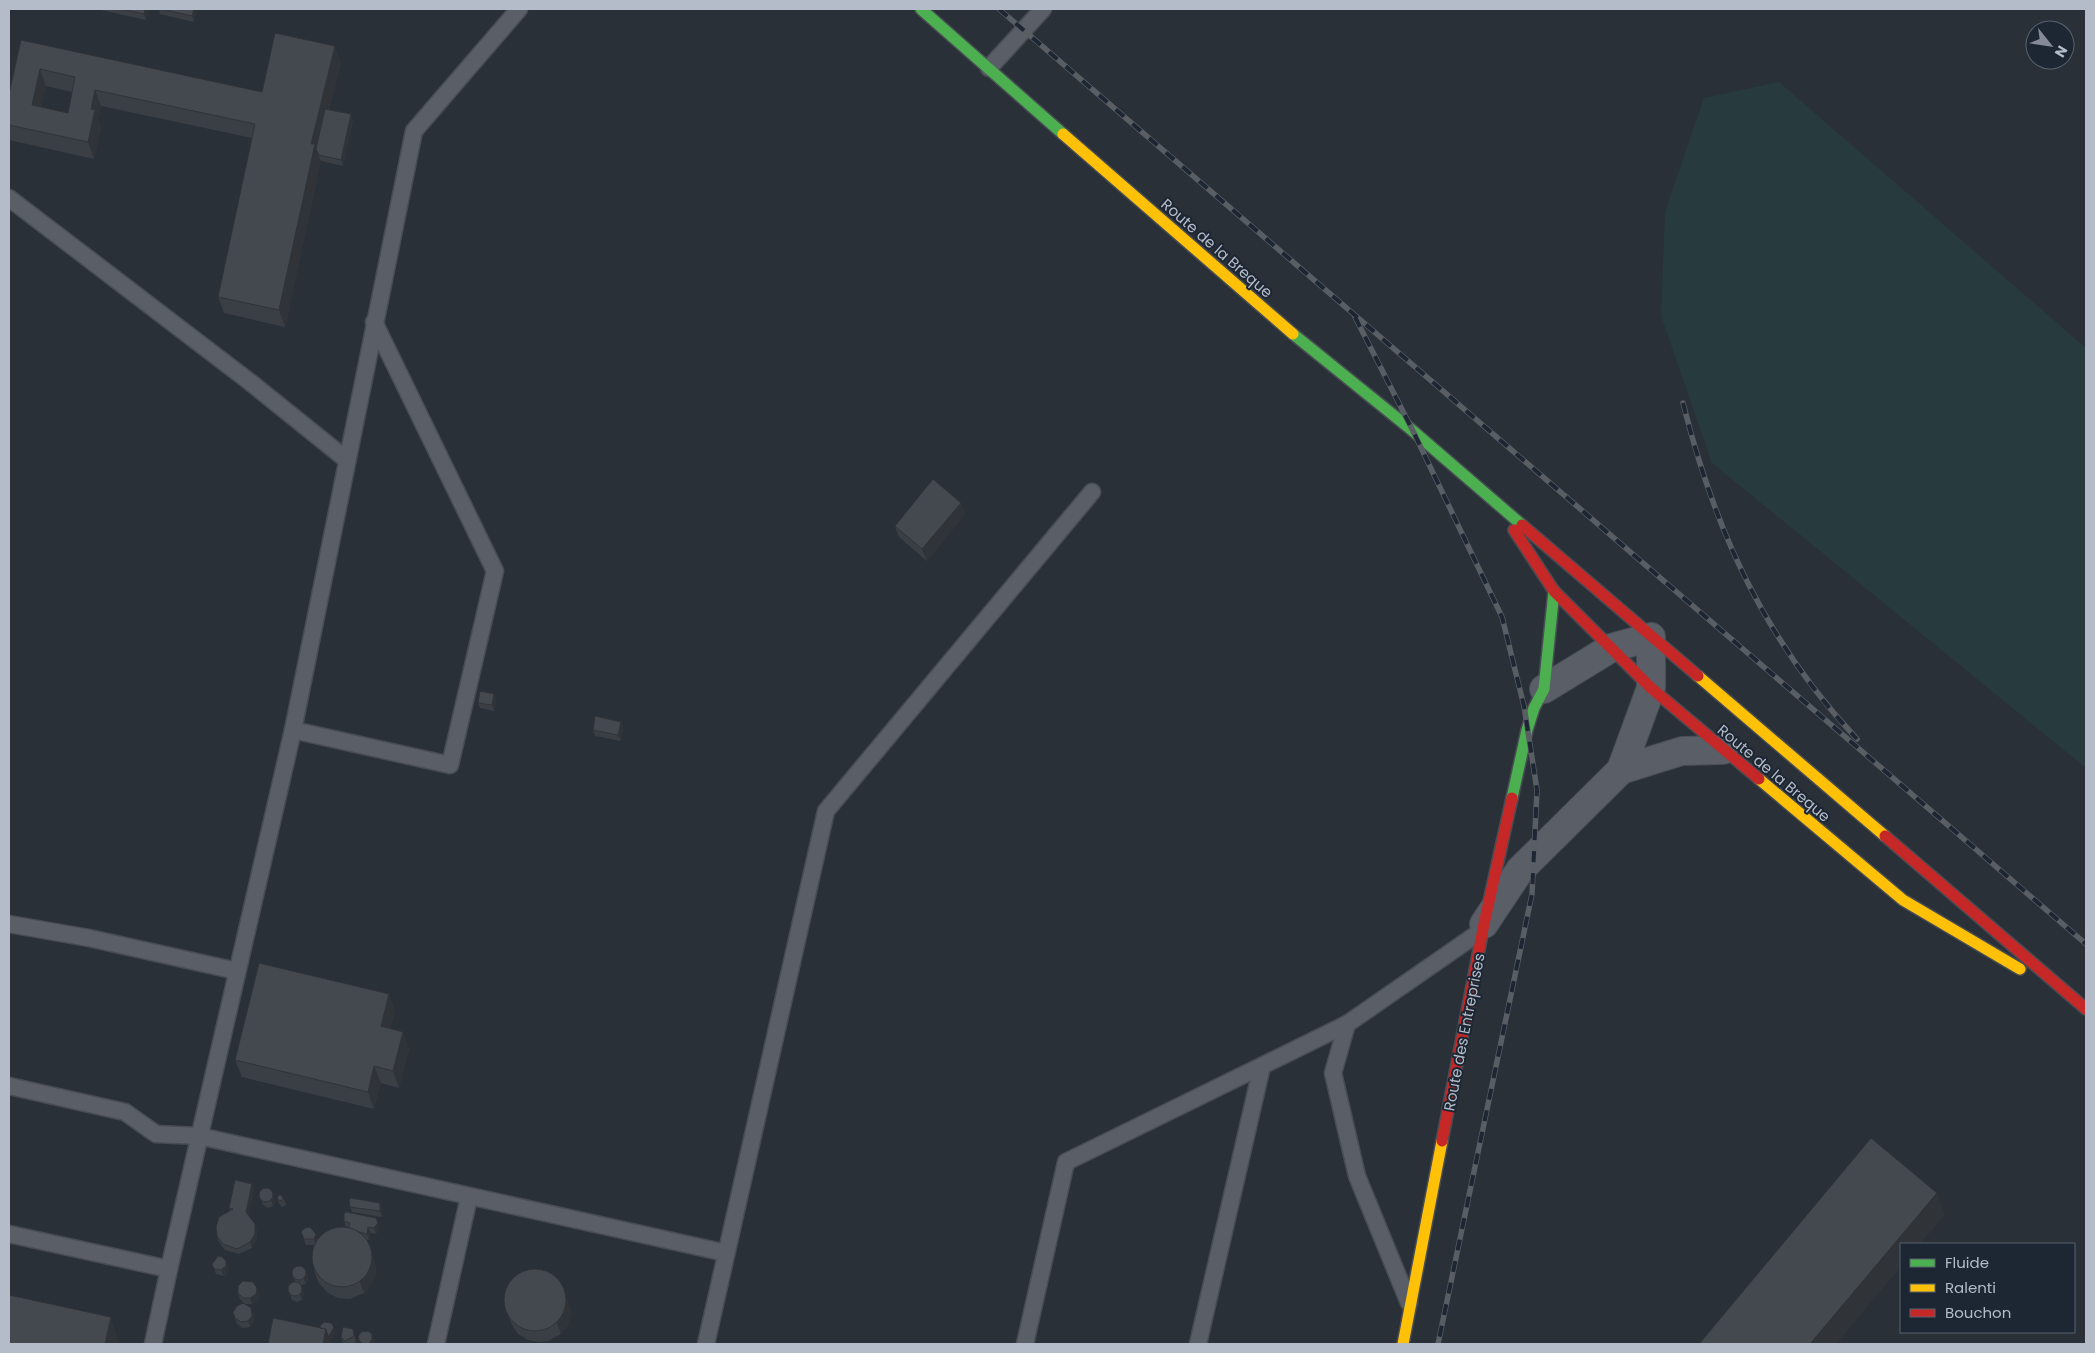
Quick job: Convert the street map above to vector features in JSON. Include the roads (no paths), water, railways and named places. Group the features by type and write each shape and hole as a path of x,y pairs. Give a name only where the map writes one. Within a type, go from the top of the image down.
{"main road":[{"name":"Route de la Breque","path":"921,9 1252,300 1413,431 2085,1008"},
{"name":"Route de la Breque","path":"1497,504 1554,591 1651,688 1723,750 1904,900 2085,1008"},
{"path":"1484,926 1527,730 1534,708 1544,689 1554,591"},
{"name":"Route des Entreprises","path":"1403,1344 1484,926"}],"street":[{"path":"1544,689 1611,648 1651,637"},
{"name":"Route des Entreprises","path":"1484,926 1520,870 1621,770 1651,688 1651,637"},
{"name":"Route des Entreprises","path":"1621,770 1682,751 1723,750"}],"lane":[{"path":"153,1344 293,730 374,322 414,132 519,9"},
{"path":"989,68 1043,9"},
{"path":"9,198 250,382 347,460"},
{"path":"293,730 450,765 495,571 374,322"},
{"path":"706,1344 826,811 1092,492"},
{"path":"9,924 89,938 237,971"},
{"path":"1025,1344 1066,1162 1347,1024 1484,926"},
{"path":"1347,1024 1333,1073 1357,1176 1410,1305"},
{"path":"1198,1344 1262,1066"},
{"path":"9,1086 125,1112 156,1134 199,1136 726,1253"},
{"path":"436,1344 469,1197"},
{"path":"9,1234 169,1269"}],"railway":[{"path":"999,9 2086,944"},
{"path":"1355,317 1413,431 1502,617 1524,706 1537,790 1532,894 1438,1344"},
{"path":"1683,403 1711,496 1728,540 1748,582 1770,623 1796,663 1824,702 1857,739"}]}
